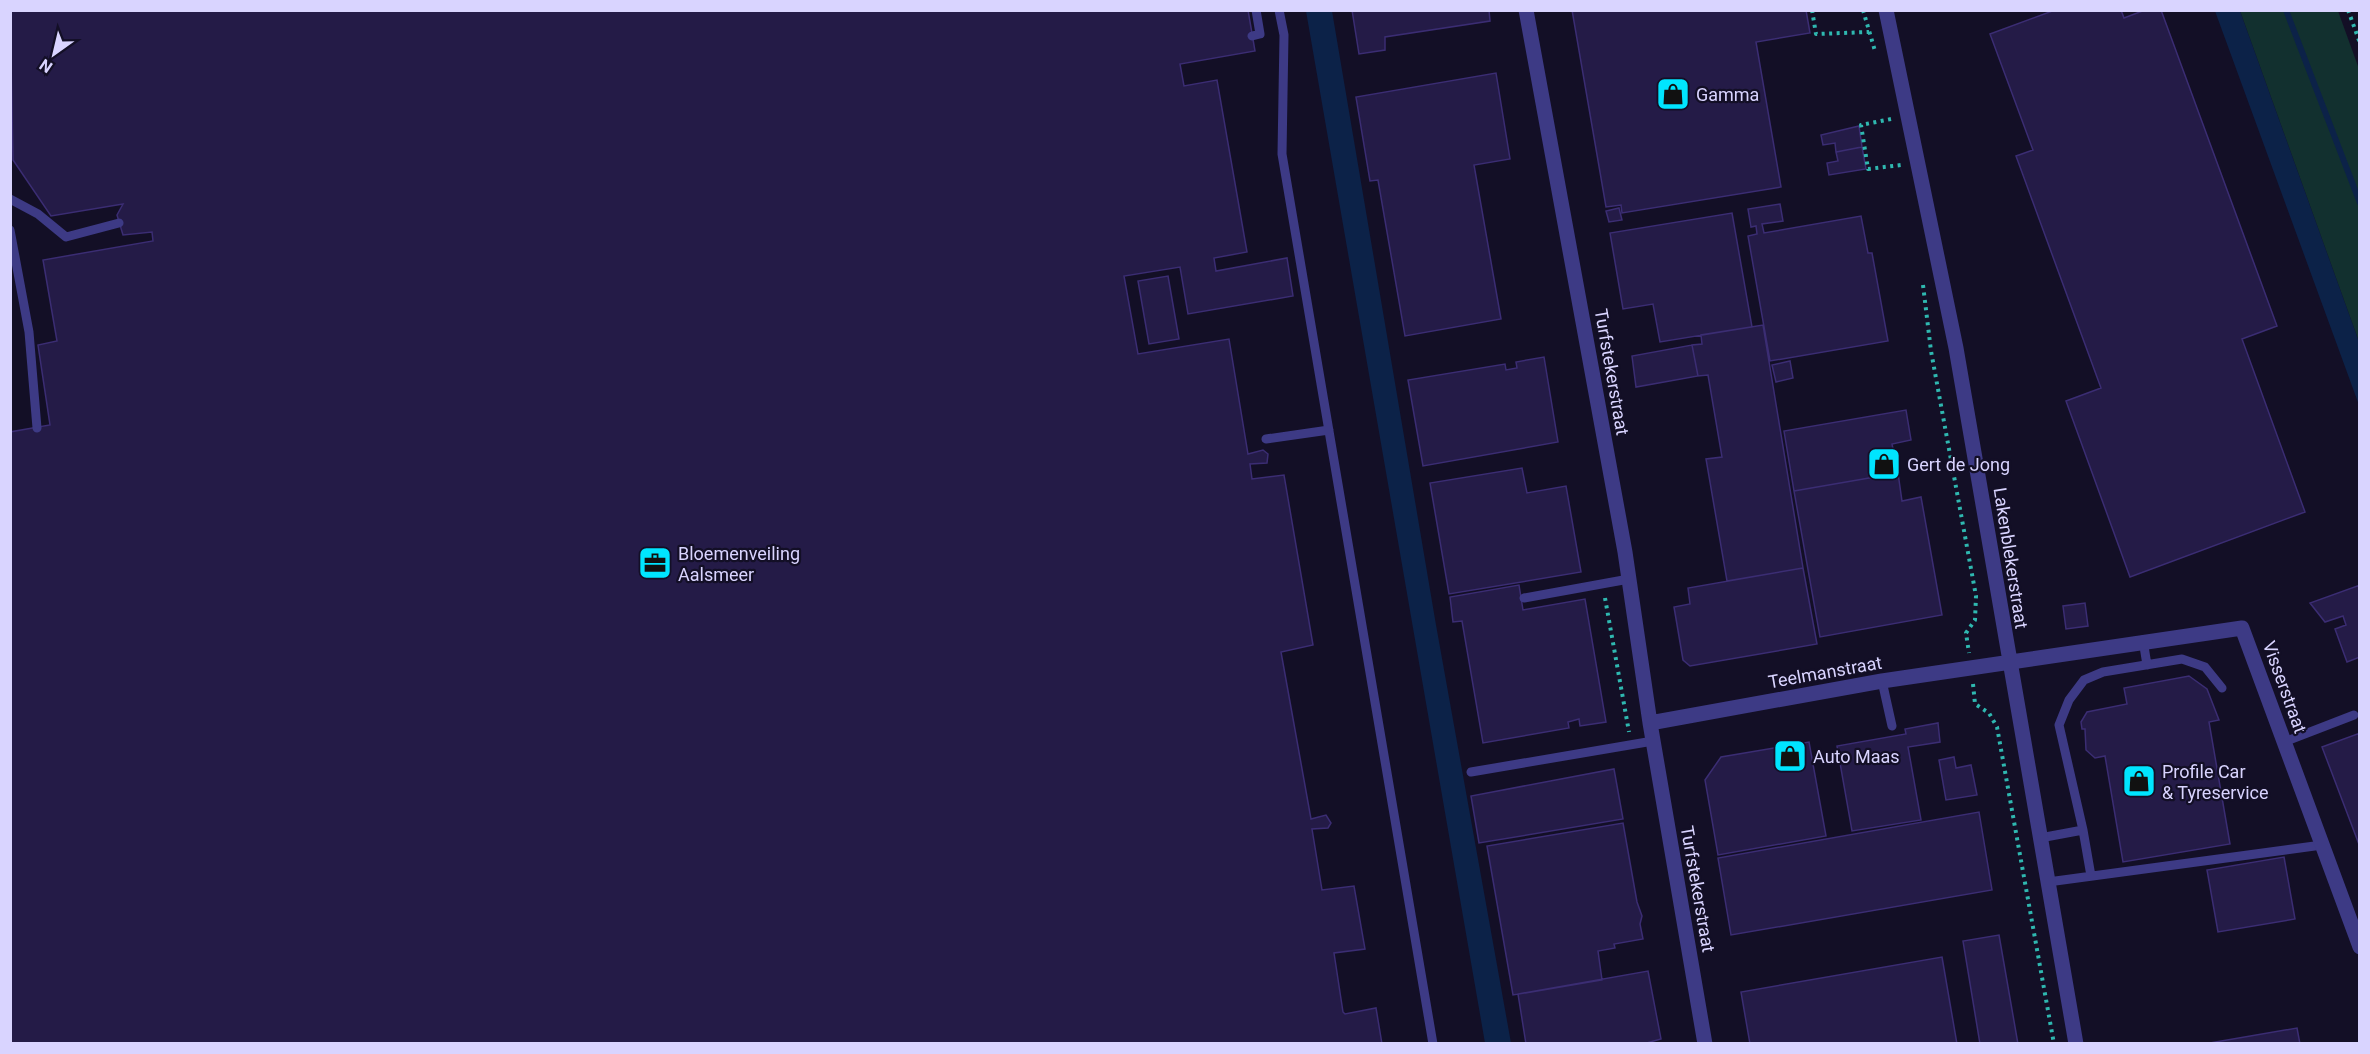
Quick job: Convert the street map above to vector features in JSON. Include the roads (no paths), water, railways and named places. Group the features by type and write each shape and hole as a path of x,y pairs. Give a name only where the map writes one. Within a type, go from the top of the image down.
{"street":[{"name":"Turfstekerstraat","path":"1526,10 1630,584 1650,723 1705,1044"},
{"name":"Lakenblekerstraat","path":"1886,10 1956,348 2076,1044"},
{"name":"Visserstraat","path":"2009,663 2143,640 2242,628 2360,947"},
{"name":"Teelmanstraat","path":"1650,723 1882,681 2009,663"}],"lane":[{"path":"1252,36 1260,34 1256,10"},
{"path":"1279,10 1284,35 1282,154 1433,1044"},
{"path":"10,199 38,214 66,237 119,223"},
{"path":"10,230 29,333 37,428"},
{"path":"1266,439 1329,430"},
{"path":"1524,598 1630,584"},
{"path":"2143,640 2147,665"},
{"path":"2091,876 2059,725 2069,700 2084,680 2103,672 2182,659 2205,667 2222,688"},
{"path":"1882,681 1892,726"},
{"path":"2284,742 2354,715"},
{"path":"1471,772 1653,741"},
{"path":"2040,838 2083,830"},
{"path":"2048,882 2322,845"}],"water":[{"path":"1306,11 1332,11 1436,625 1511,1043 1485,1043"},
{"path":"2215,11 2240,11 2359,342 2359,405"}],"waterway":[{"path":"2286,10 2360,203"}],"place":[{"name":"Gamma","path":"1673,94"},
{"name":"Gert de Jong","path":"1884,464"},
{"name":"Bloemenveiling Aalsmeer","path":"655,563"},
{"name":"Auto Maas","path":"1790,756"},
{"name":"Profile Car & Tyreservice","path":"2139,781"}]}
